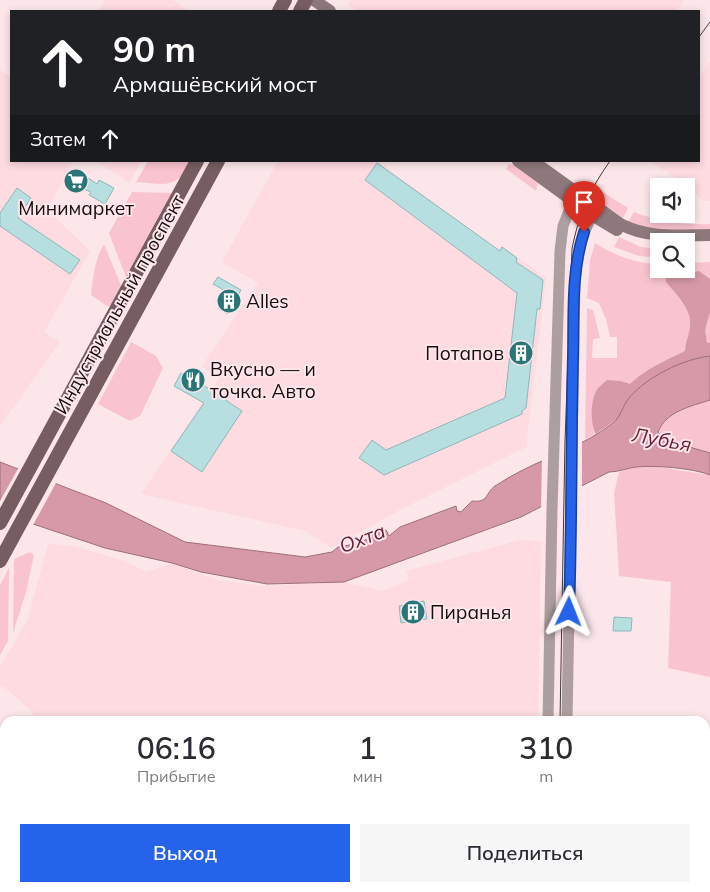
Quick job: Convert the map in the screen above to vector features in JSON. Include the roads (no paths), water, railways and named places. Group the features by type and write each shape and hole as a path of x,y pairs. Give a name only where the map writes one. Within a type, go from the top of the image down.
{"main road":[{"path":"304,5 326,10"},
{"name":"Индустриальный проспект","path":"2,520 197,162"},
{"name":"Индустриальный проспект","path":"19,525 217,162"},
{"path":"519,162 592,215 632,238 650,244"},
{"path":"534,162 622,225 650,235 710,236"},
{"path":"572,201 586,200"},
{"path":"586,200 592,215"},
{"path":"695,244 710,244"},
{"path":"38,454 54,462"},
{"path":"0,561 19,525 2,520"}],"street":[{"path":"548,716 553,446 561,233 572,201"},
{"path":"567,716 575,282 578,251 592,215"}],"water":[{"name":"Лубья","path":"710,356 710,400 673,414 658,432 666,445 679,444 710,453 710,475 684,469 653,466 609,472 521,517 344,582 267,584 201,572 172,563 105,548 0,513 0,462 106,503 185,542 305,557 332,552 338,547 361,543 375,533 386,530 389,536 400,527 456,506 457,511 461,512 472,501 484,499 492,489 508,478 576,446 613,423 637,390 656,376 677,365"}],"tram line":[{"path":"700,36 710,22"},
{"path":"560,716 565,441 572,249 578,224 586,203 596,182 609,162"}],"place":[{"name":"Минимаркет","path":"76,181"},
{"name":"Alles","path":"229,301"},
{"name":"Потапов","path":"521,353"},
{"name":"Вкусно — и точка. Авто","path":"193,380"},
{"name":"Пиранья","path":"413,612"}],"water label":[{"name":"Охта","path":"362,538"}]}
